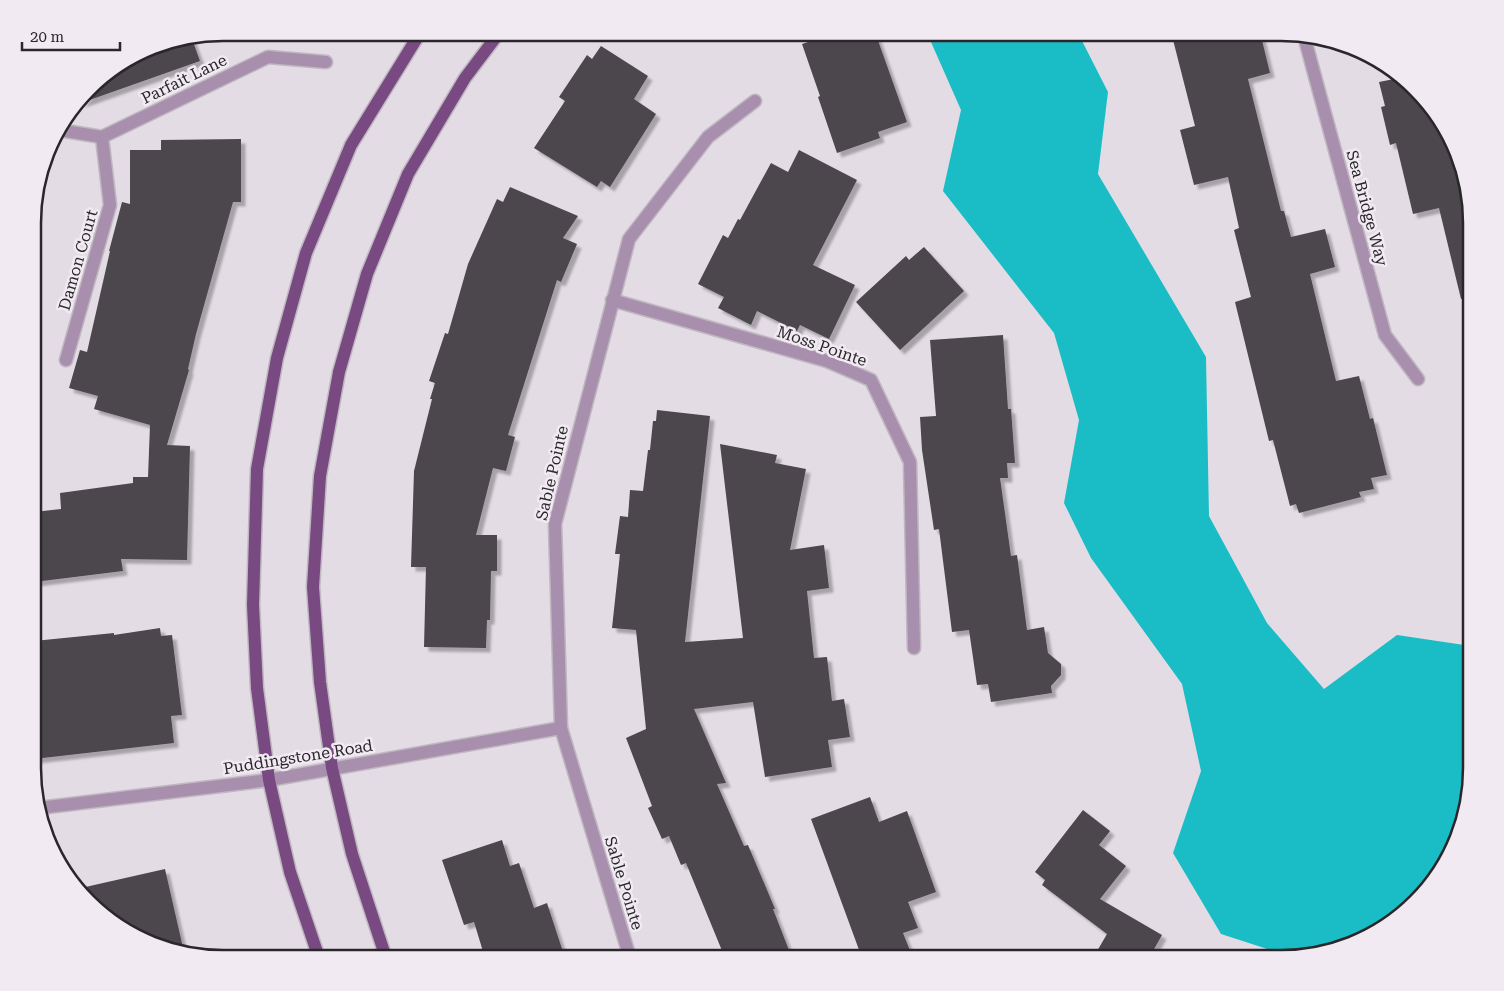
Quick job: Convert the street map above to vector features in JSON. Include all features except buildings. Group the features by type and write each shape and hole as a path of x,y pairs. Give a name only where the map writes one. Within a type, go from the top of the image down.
{"main road":[{"path":"316,950 290,872 269,780 257,688 253,605 257,469 277,358 306,253 351,145 415,41"},
{"path":"383,950 352,854 332,768 320,682 313,587 320,476 339,372 366,274 408,174 465,78 492,41"}],"street":[{"name":"Sea Bridge Way","path":"1306,43 1385,335 1418,379"},
{"name":"Parfait Lane","path":"102,137 268,57 326,62"},
{"name":"Sable Pointe","path":"628,950 561,728 555,524 629,239 708,137 755,101"},
{"path":"66,131 102,137"},
{"name":"Damon Court","path":"66,360 110,205 102,137"},
{"name":"Moss Pointe","path":"612,300 827,361 871,380 910,462 914,648"},
{"name":"Puddingstone Road","path":"46,807 269,780 561,728"}],"water":[{"path":"931,41 1082,41 1108,92 1098,174 1206,357 1209,516 1267,623 1324,689 1397,635 1463,645 1463,768 1457,815 1449,838 1432,869 1410,897 1382,919 1351,936 1328,944 1305,948 1270,950 1221,934 1173,853 1201,771 1182,684 1091,558 1064,503 1079,420 1054,333 943,191 961,110"}]}
